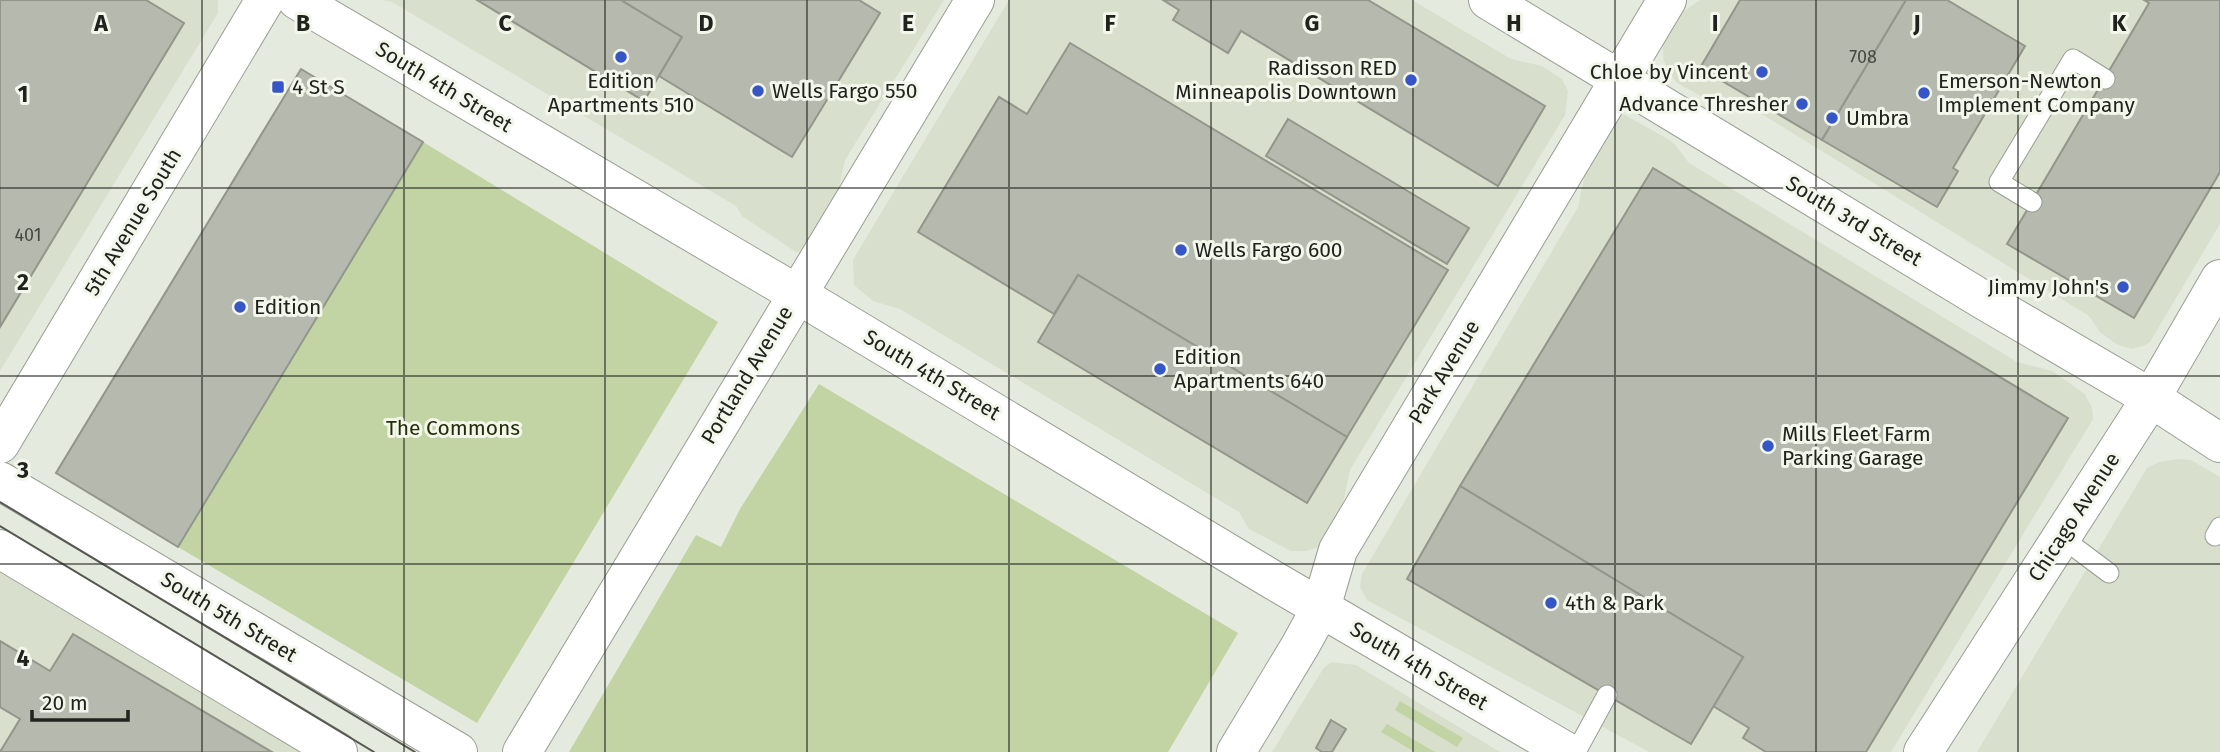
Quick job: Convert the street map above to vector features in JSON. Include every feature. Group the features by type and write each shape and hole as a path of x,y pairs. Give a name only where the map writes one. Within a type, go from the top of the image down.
{"street":[{"name":"5th Avenue South","path":"0,444 265,0"},
{"name":"South 4th Street","path":"297,0 1567,752"},
{"name":"Portland Avenue","path":"522,752 975,0"},
{"name":"South 3rd Street","path":"1488,0 1985,301 2151,398 2220,443"},
{"name":"Park Avenue","path":"1236,752 1321,608 1338,550 1667,0"},
{"name":"Chicago Avenue","path":"1923,752 2151,398 2220,279"},
{"name":"South 5th Street","path":"0,481 458,752"},
{"path":"0,549 338,752"}],"lane":[{"path":"2032,202 1999,182 2073,59 2105,79"},
{"path":"2061,537 2109,573"},
{"path":"1576,752 1607,695"}],"shaded area":[{"path":"0,0 218,0 218,13 0,371"},
{"path":"382,0 944,0 845,160 838,192 805,251 796,252 742,216 736,206 392,2"},
{"path":"1009,0 1412,0 1511,59 1542,66 1562,79 1568,91 1565,115 1350,470 1341,512 1319,547 1306,551 1291,551 1249,529 1239,512 900,309 873,301 854,285 853,260"},
{"path":"1700,0 2220,0 2220,224 2150,342 2131,349 2116,344 2100,332 2089,316 1744,103 1703,97 1677,83 1663,58 1663,45 1681,13"},
{"name":"Mills Fleet Farm Parking Garage","path":"1620,115 1625,115 1673,142 1689,163 2017,362 2052,371 2085,394 2092,408 2093,419 1891,752 1649,752 1367,600 1360,587 1362,574 1578,207 1585,174"},
{"path":"2191,460 2220,477 2220,752 1977,752 2147,468 2159,462"},
{"path":"0,564 317,752 0,752"},
{"path":"1331,662 1356,665 1500,752 1272,752 1323,669"}],"green space":[{"name":"The Commons","path":"423,142 718,322 477,723 178,547"},
{"path":"819,384 1238,633 1168,752 569,752 696,535 721,547 740,509"},
{"path":"1400,701 1463,738 1457,747 1395,710"},
{"path":"1387,724 1435,752 1415,752 1381,732"}],"building":[{"path":"0,0 146,0 184,23 0,327"},
{"name":"Edition Apartments 510","path":"477,0 621,0 682,37 644,101"},
{"name":"Wells Fargo 550","path":"621,0 859,0 880,13 792,157 659,76 682,37"},
{"name":"Radisson RED Minneapolis Downtown","path":"1163,0 1368,0 1545,106 1498,186 1241,31 1228,53 1173,20 1179,10"},
{"name":"Advance Thresher","path":"1740,0 1906,0 1822,140 1700,68"},
{"name":"Emerson-Newton Implement Company","path":"1906,0 1947,0 2025,46 1953,168 1958,171 1937,207 1822,140"},
{"path":"2144,0 2220,0 2220,172 2134,318 2007,244 2149,3"},
{"name":"Wells Fargo 600","path":"1070,43 1448,270 1347,437 1078,275 1054,314 918,232 999,97 1027,114"},
{"name":"Edition","path":"301,69 423,142 178,547 56,473"},
{"path":"1288,119 1469,228 1447,264 1266,156"},
{"name":"Mills Fleet Farm Parking Garage","path":"1653,168 2068,418 1866,752 1766,752 1743,738 1749,728 1713,706 1743,657 1460,486"},
{"name":"Edition Apartments 640","path":"1078,275 1347,437 1307,503 1038,342"},
{"name":"4th & Park","path":"1460,486 1743,657 1691,744 1407,579"},
{"path":"73,634 272,752 0,752 20,719 0,707 0,641 50,671"},
{"path":"1331,720 1346,729 1332,752 1322,752 1316,748"}],"tram line":[{"path":"0,502 415,752"},
{"path":"0,526 374,752"}],"place":[{"name":"Edition Apartments 510","path":"621,57"},
{"name":"Chloe by Vincent","path":"1762,72"},
{"name":"Radisson RED Minneapolis Downtown","path":"1411,80"},
{"name":"4 St S","path":"278,87"},
{"name":"Wells Fargo 550","path":"758,91"},
{"name":"Emerson-Newton Implement Company","path":"1924,93"},
{"name":"Advance Thresher","path":"1802,104"},
{"name":"Umbra","path":"1832,118"},
{"name":"Wells Fargo 600","path":"1181,250"},
{"name":"Jimmy John's","path":"2123,287"},
{"name":"Edition","path":"240,307"},
{"name":"Edition Apartments 640","path":"1160,369"},
{"name":"Mills Fleet Farm Parking Garage","path":"1768,446"},
{"name":"4th & Park","path":"1551,603"}]}
